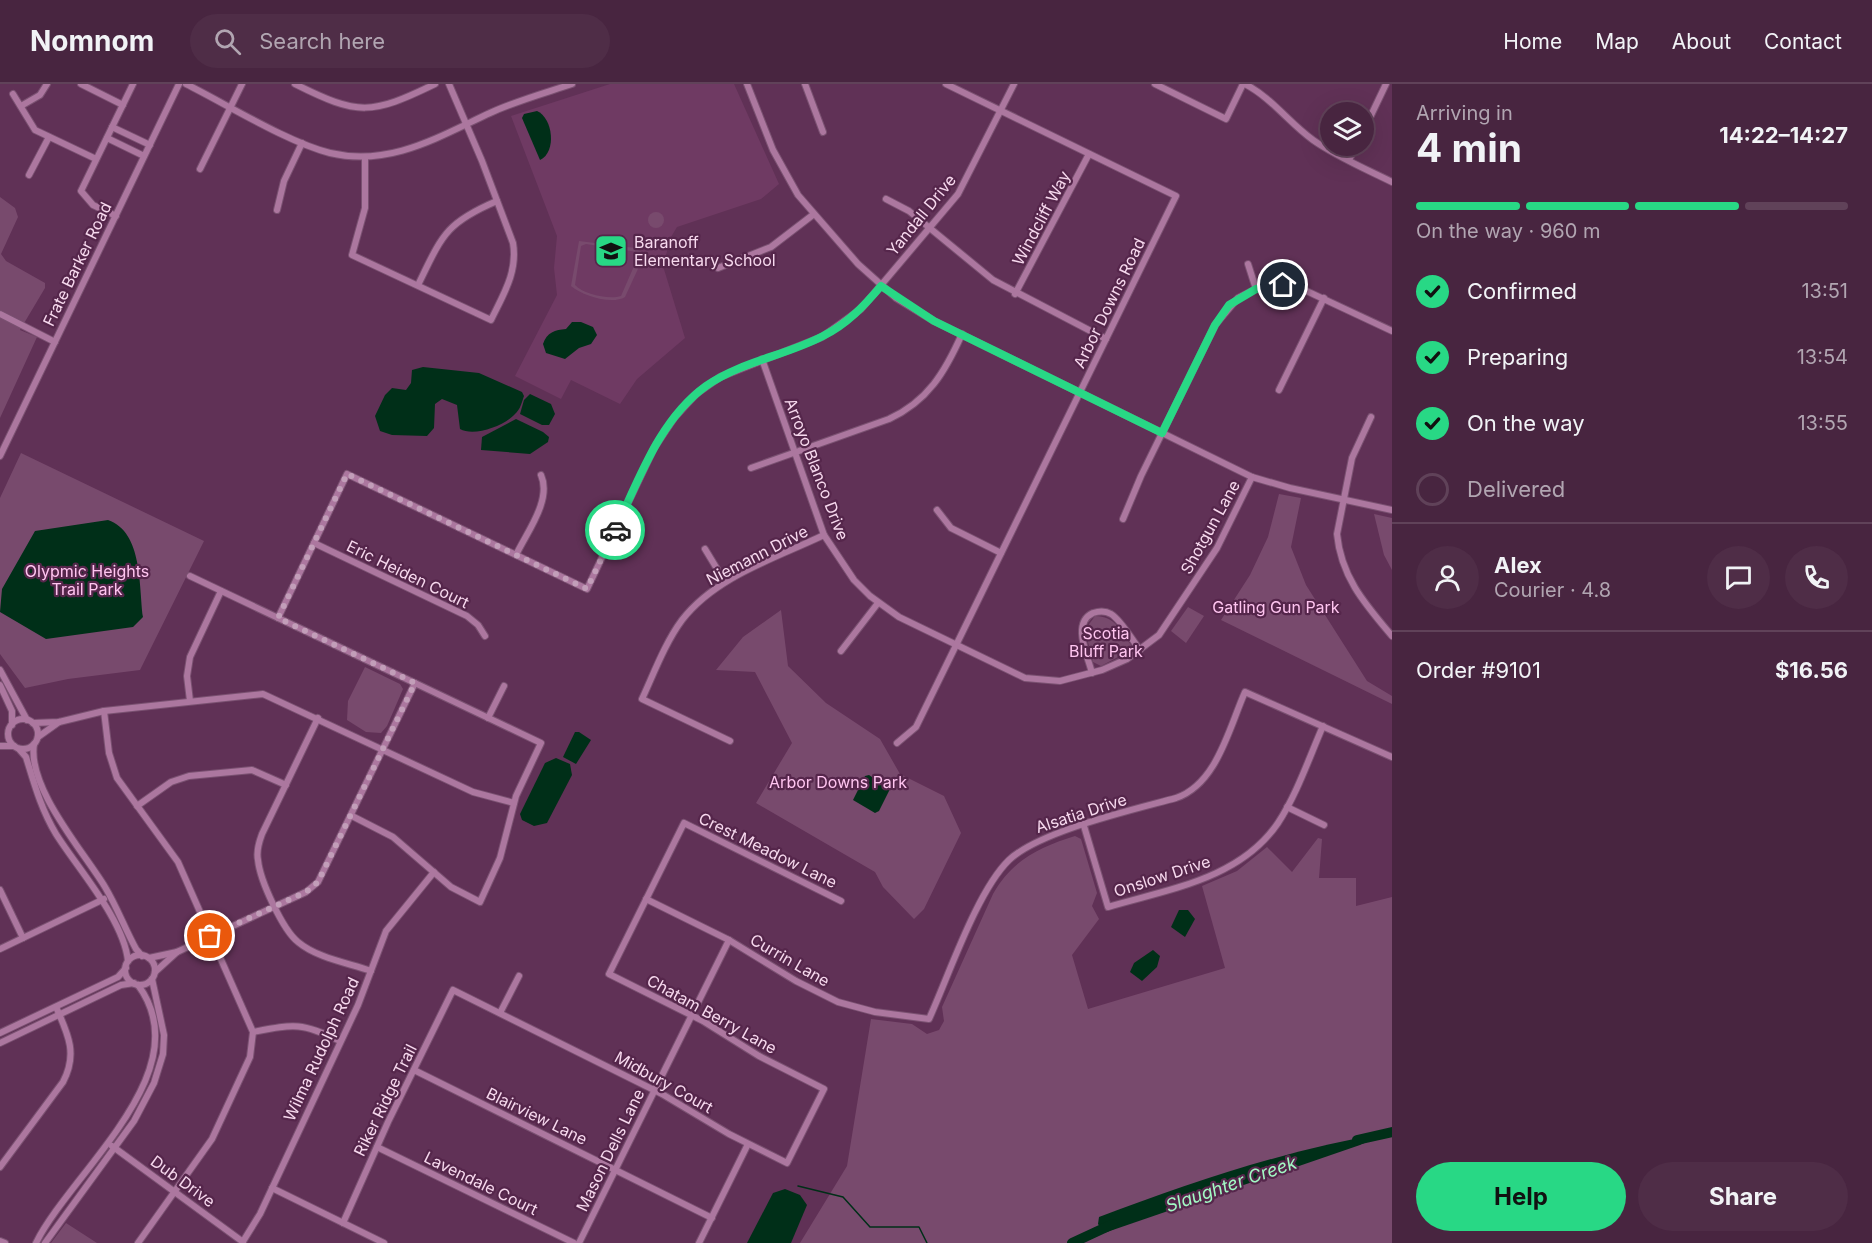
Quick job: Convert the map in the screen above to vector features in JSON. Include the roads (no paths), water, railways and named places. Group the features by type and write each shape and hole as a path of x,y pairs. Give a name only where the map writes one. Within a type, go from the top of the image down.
{"street":[{"path":"21,106 40,95 47,84"},
{"path":"81,84 123,105"},
{"path":"116,216 93,205 81,190 133,84"},
{"name":"Frate Barker Road","path":"0,456 179,84"},
{"path":"186,84 302,143 328,152 365,157 406,152 507,106 558,86 572,84"},
{"path":"200,169 242,84"},
{"path":"295,84 332,103 366,109 388,105 435,84"},
{"path":"365,157 365,208 352,255 491,320 509,283 515,257 511,233 448,84"},
{"path":"805,84 823,132"},
{"name":"Arbor Downs Road","path":"897,743 916,727 1176,196 945,84"},
{"name":"Yandall Drive","path":"516,555 587,589 654,448 674,417 696,394 720,377 834,330 861,309 966,180 1014,84"},
{"path":"1155,84 1226,119 1244,84 1263,95 1312,140 1392,182"},
{"path":"1374,109 1386,84"},
{"path":"756,85 748,86 780,166 814,214 858,264 881,286 910,307 1252,477 1290,488 1392,510"},
{"path":"13,94 35,130 96,159"},
{"path":"112,127 150,145"},
{"path":"123,145 128,135"},
{"path":"30,175 49,137"},
{"path":"107,138 144,156"},
{"path":"277,210 284,181 302,143"},
{"name":"Windcliff Way","path":"1015,294 1089,154"},
{"path":"1349,160 1351,156"},
{"path":"886,199 903,206 981,272 1015,294 1106,339"},
{"path":"418,285 442,238 451,226 470,212 497,201"},
{"path":"718,268 771,247 814,214"},
{"path":"1248,264 1256,289"},
{"path":"1123,519 1162,433 1221,316 1238,298 1256,289 1290,285 1324,298 1392,332"},
{"path":"1279,390 1324,298"},
{"path":"0,314 56,342"},
{"path":"751,468 889,419 917,403 947,367 962,334"},
{"name":"Arroyo Blanco Drive","path":"762,359 824,535 849,575 878,603 912,624 1014,674 1037,681 1060,681 1116,665 1140,650 1167,626 1190,590"},
{"path":"1371,417 1352,458 1342,499 1337,534 1345,569 1358,595 1392,636"},
{"path":"278,618 347,474 516,555 544,497 545,483 541,475"},
{"name":"Shotgun Lane","path":"1190,590 1225,534 1252,477"},
{"path":"937,510 951,528 1001,553"},
{"name":"Niemann Drive","path":"730,741 642,699 682,621 698,603 725,582 824,535"},
{"name":"Eric Heiden Court","path":"314,543 467,616 485,636"},
{"path":"705,549 725,582"},
{"path":"190,576 541,743 514,803 500,858 480,902 458,891 393,837 352,816"},
{"path":"190,701 187,676 190,657 221,591"},
{"path":"841,651 878,603"},
{"path":"1092,673 1082,629 1086,619 1095,612 1106,612 1114,616 1140,650"},
{"path":"0,670 13,690 21,713 37,730 36,765 52,807 109,896 136,949 146,957 154,976 152,986 162,1022 163,1054 142,1108 45,1243"},
{"path":"129,961 177,952 276,907 306,892 318,882 415,683"},
{"path":"0,685 12,711 9,739 26,757 49,821 102,900 126,949 129,961 118,977 0,1033"},
{"path":"488,718 504,686"},
{"name":"Alsatia Drive","path":"929,1018 988,887 1011,858 1046,837 1176,798 1198,786 1208,773 1245,692 1323,726"},
{"path":"0,737 19,720 59,722 104,711 263,694 473,792 514,803"},
{"path":"104,711 114,770 178,862 253,1032 250,1057 206,1150 138,1243"},
{"path":"318,718 262,834 258,849 261,874 276,907 298,942 314,951 371,971"},
{"path":"0,746 27,749 59,722"},
{"path":"1323,726 1392,757"},
{"name":"Onslow Drive","path":"1084,826 1108,907 1226,870 1263,842 1287,807 1323,726"},
{"path":"137,806 171,782 189,776 244,769 260,772 286,785"},
{"path":"1287,807 1324,825"},
{"name":"Chatam Berry Lane","path":"684,823 609,974 692,1015 759,1056 824,1089"},
{"name":"Crest Meadow Lane","path":"684,823 841,901"},
{"name":"Wilma Rudolph Road","path":"242,1242 255,1225 392,923 434,872"},
{"path":"0,890 22,938"},
{"path":"0,949 109,896"},
{"name":"Currin Lane","path":"646,899 729,940 796,981 838,1002 875,1012 929,1018"},
{"name":"Mason Dells Lane","path":"579,1243 729,940"},
{"path":"0,1043 122,985 136,984 154,976 177,952"},
{"path":"36,1243 134,1105 154,1055 154,1023 145,993 128,978 126,968"},
{"path":"500,1013 519,976"},
{"name":"Midbury Court","path":"453,990 655,1090 748,1144 787,1163 824,1089"},
{"name":"Riker Ridge Trail","path":"343,1223 453,990"},
{"path":"0,1167 63,1082 69,1068 71,1042 56,1007"},
{"path":"253,1032 298,1025 311,1028 340,1041"},
{"name":"Blairview Lane","path":"414,1070 712,1218"},
{"name":"Dub Drive","path":"108,1143 242,1242"},
{"path":"699,1243 748,1144"},
{"name":"Lavendale Court","path":"377,1147 574,1243"},
{"path":"272,1188 384,1243"},
{"path":"0,1241 5,1243"}],"water":[{"path":"537,111 547,120 551,135 549,150 540,160 522,118 524,114"},
{"path":"572,322 581,322 593,327 597,335 591,344 579,348 565,359 546,353 543,344 549,334 566,329"},
{"path":"423,367 479,373 522,392 524,396 520,408 504,423 473,432 460,429 457,405 442,399 435,404 434,428 427,436 392,435 380,431 375,416 385,395 392,388 406,390 411,383 412,370"},
{"path":"530,394 551,404 555,414 549,425 542,425 520,414 524,400"},
{"path":"516,419 543,432 549,437 548,442 530,454 481,450 482,437"},
{"path":"108,520 119,526 128,536 137,562 143,617 133,627 46,639 0,612 2,589 35,531"},
{"path":"575,732 591,740 576,764 563,757"},
{"path":"556,758 570,764 572,775 547,823 534,826 522,820 520,814 545,763"},
{"path":"869,775 890,789 879,811 875,813 853,800 865,776"},
{"path":"1179,910 1188,910 1195,919 1185,937 1171,927"},
{"path":"1153,950 1160,956 1157,967 1142,981 1130,972 1134,963"},
{"path":"1387,1133 1360,1145 1104,1233 1098,1224 1099,1217 1241,1168 1314,1148"},
{"path":"785,1189 800,1195 807,1205 791,1243 747,1243 773,1193"}],"waterway":[{"name":"Slaughter Creek","path":"1357,1140 1392,1132"},
{"path":"798,1186 843,1197 870,1227 919,1227 927,1243"},
{"name":"Slaughter Creek","path":"1072,1243 1113,1224"}],"place":[{"name":"Baranoff Elementary School","path":"611,251"}],"park label":[{"name":"Olypmic Heights Trail Park","path":"87,580"},
{"name":"Gatling Gun Park","path":"1276,607"},
{"name":"Scotia Bluff Park","path":"1106,642"},
{"name":"Arbor Downs Park","path":"838,782"}]}
